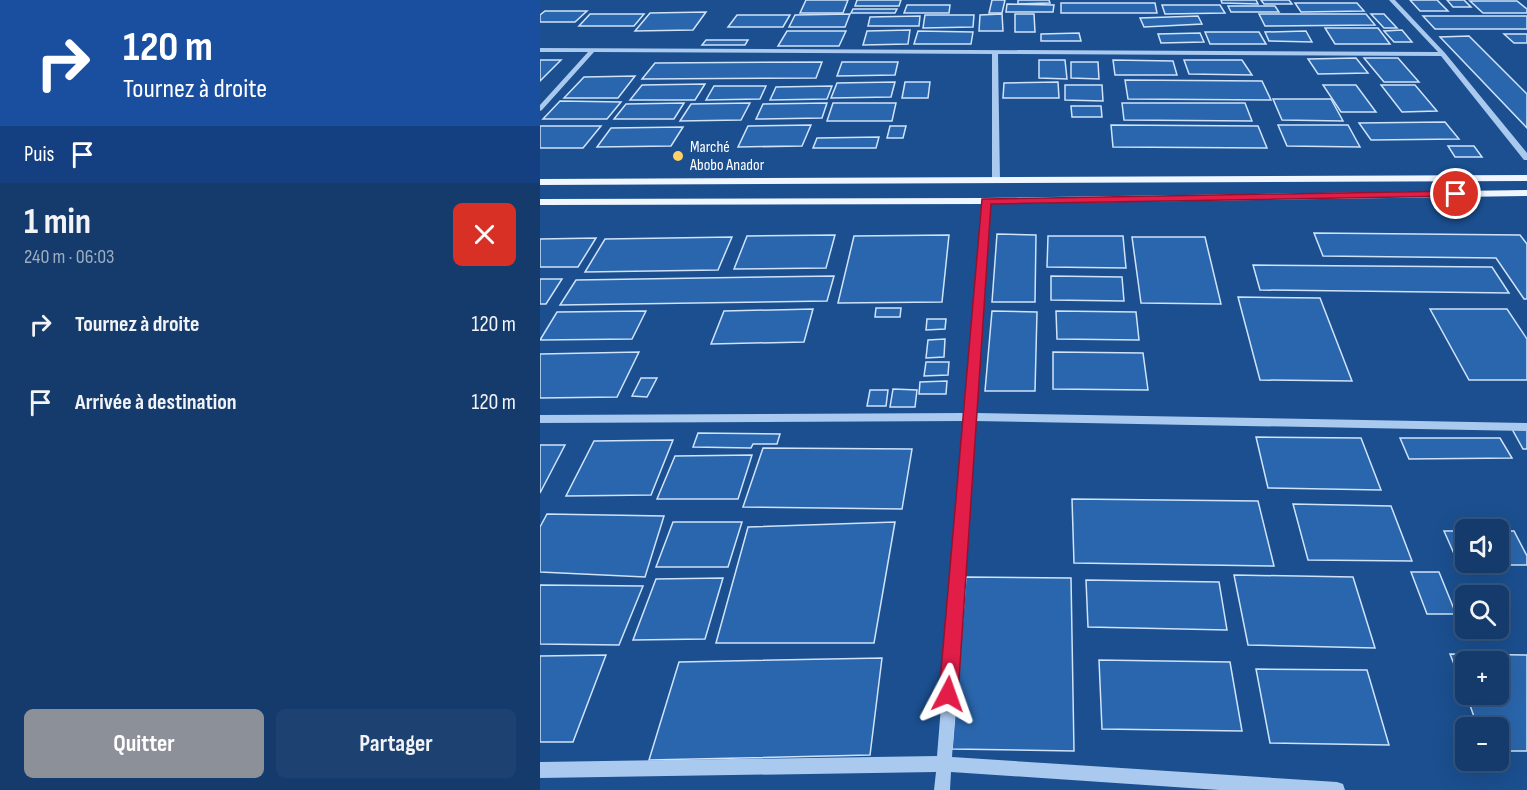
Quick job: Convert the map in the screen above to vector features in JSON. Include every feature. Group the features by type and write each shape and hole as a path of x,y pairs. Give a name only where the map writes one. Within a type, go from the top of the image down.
{"main road":[{"path":"540,182 1527,178"},
{"path":"540,202 986,201 1527,193"}],"street":[{"path":"1392,0 1443,54 1527,158"},
{"path":"540,50 1443,54"},
{"path":"540,109 593,50"},
{"path":"995,51 996,181"},
{"path":"942,790 986,201"},
{"path":"540,419 970,417 1527,427"},
{"path":"540,770 943,764 1337,790"}],"building":[{"path":"806,0 848,0 843,13 800,13"},
{"path":"857,0 901,0 899,6 855,6"},
{"path":"992,0 1005,0 1002,13 989,13"},
{"path":"1018,0 1049,0 1050,3 1018,4"},
{"path":"1221,0 1256,0 1258,4 1222,3"},
{"path":"1261,0 1289,0 1292,4 1264,4"},
{"path":"1410,0 1437,0 1448,11 1420,11"},
{"path":"1447,0 1464,0 1471,7 1453,7"},
{"path":"1470,1 1517,1 1527,9 1527,13 1483,13"},
{"path":"1061,3 1155,3 1157,13 1061,13"},
{"path":"1295,3 1357,3 1364,11 1301,12"},
{"path":"1007,4 1054,5 1053,12 1006,12"},
{"path":"907,5 950,5 949,13 904,13"},
{"path":"1162,5 1220,5 1225,13 1165,14"},
{"path":"1228,6 1275,6 1279,12 1231,12"},
{"path":"853,9 897,9 895,13 851,13"},
{"path":"545,11 587,11 575,22 540,22 540,15"},
{"path":"706,12 693,30 635,31 650,13"},
{"path":"590,14 644,14 634,26 579,26"},
{"path":"850,14 845,27 789,27 795,15"},
{"path":"1002,14 1003,31 979,31 980,15"},
{"path":"1015,14 1034,14 1035,32 1015,32"},
{"path":"1259,14 1366,14 1375,25 1265,26"},
{"path":"1371,14 1384,14 1397,28 1384,28"},
{"path":"737,15 790,15 783,27 728,27"},
{"path":"925,15 974,15 973,27 923,28"},
{"path":"920,16 919,26 868,26 870,17"},
{"path":"1198,16 1202,24 1144,27 1140,18"},
{"path":"1423,16 1527,16 1527,29 1435,29"},
{"path":"1325,28 1378,28 1390,44 1335,44"},
{"path":"910,30 908,44 863,45 867,31"},
{"path":"1402,30 1412,42 1394,42 1384,31"},
{"path":"787,31 846,31 839,46 778,46"},
{"path":"918,31 973,32 971,44 914,44"},
{"path":"1306,31 1312,42 1269,41 1265,32"},
{"path":"1205,32 1259,32 1266,44 1210,44"},
{"path":"1079,33 1081,41 1041,41 1041,34"},
{"path":"1200,33 1204,42 1161,43 1158,34"},
{"path":"1504,34 1527,34 1527,43 1514,43"},
{"path":"1469,36 1527,94 1527,128 1440,37"},
{"path":"706,40 748,40 745,45 702,45"},
{"path":"1356,58 1368,73 1318,74 1308,59"},
{"path":"1364,58 1398,58 1419,82 1384,82"},
{"path":"540,60 561,60 540,81"},
{"path":"1039,60 1065,60 1067,79 1039,78"},
{"path":"1113,60 1173,61 1177,75 1115,75"},
{"path":"1184,60 1242,60 1252,75 1189,74"},
{"path":"822,62 816,78 642,79 655,63"},
{"path":"842,62 898,62 895,75 837,76"},
{"path":"1071,62 1098,62 1099,79 1071,78"},
{"path":"635,76 618,98 564,98 584,77"},
{"path":"1125,80 1262,81 1271,100 1128,99"},
{"path":"895,82 891,97 831,98 837,83"},
{"path":"905,82 930,82 928,98 902,98"},
{"path":"1058,82 1059,98 1003,98 1004,83"},
{"path":"705,84 695,100 630,100 642,85"},
{"path":"1065,85 1102,85 1103,101 1065,100"},
{"path":"1323,85 1356,85 1376,112 1341,112"},
{"path":"1381,85 1415,85 1437,111 1402,112"},
{"path":"714,86 766,86 760,99 706,100"},
{"path":"832,86 827,99 770,100 776,87"},
{"path":"1273,99 1331,99 1343,121 1282,120"},
{"path":"560,101 621,102 607,119 543,119"},
{"path":"684,103 674,119 614,119 626,104"},
{"path":"750,103 741,120 680,121 691,104"},
{"path":"827,103 822,118 756,119 763,104"},
{"path":"833,103 896,103 892,121 827,121"},
{"path":"1122,103 1245,103 1252,121 1124,120"},
{"path":"1071,106 1101,106 1102,117 1072,117"},
{"path":"1445,122 1459,139 1371,140 1359,123"},
{"path":"811,125 802,146 738,147 748,126"},
{"path":"1111,125 1258,126 1267,148 1113,147"},
{"path":"1278,125 1348,125 1360,147 1287,146"},
{"path":"540,126 601,126 583,148 540,148"},
{"path":"890,126 906,126 903,138 887,138"},
{"path":"683,127 671,146 597,147 611,128"},
{"path":"879,137 876,148 813,148 817,138"},
{"path":"1448,146 1474,146 1482,157 1455,157"},
{"path":"1314,233 1520,235 1527,244 1527,299 1524,299 1496,258 1323,256"},
{"path":"997,234 1036,235 1035,302 992,302"},
{"path":"835,235 826,268 734,269 747,236"},
{"path":"949,235 942,302 838,303 854,236"},
{"path":"1048,236 1123,236 1126,268 1047,267"},
{"path":"732,237 718,270 585,272 605,239"},
{"path":"1132,237 1205,237 1221,304 1141,303"},
{"path":"596,238 578,267 540,267 540,239"},
{"path":"1253,265 1492,267 1509,293 1260,290"},
{"path":"834,276 827,301 560,305 576,280"},
{"path":"1051,276 1122,277 1124,301 1051,300"},
{"path":"540,279 562,279 546,304 540,304"},
{"path":"1238,297 1320,298 1352,381 1260,380"},
{"path":"876,308 901,308 900,317 875,317"},
{"path":"813,309 804,342 711,344 724,311"},
{"path":"1430,309 1507,309 1527,339 1527,380 1469,380"},
{"path":"646,311 632,339 540,340 557,312"},
{"path":"992,311 1037,312 1035,391 985,391"},
{"path":"1056,311 1136,312 1139,340 1057,339"},
{"path":"927,319 946,319 945,329 926,330"},
{"path":"945,339 944,357 926,358 928,340"},
{"path":"639,352 617,397 540,398 540,354"},
{"path":"1053,352 1143,353 1148,390 1053,389"},
{"path":"926,362 949,362 948,375 924,376"},
{"path":"641,378 657,378 647,397 632,396"},
{"path":"947,381 946,394 919,394 920,382"},
{"path":"893,389 917,390 915,407 890,407"},
{"path":"870,390 888,390 886,406 867,406"},
{"path":"1512,429 1527,429 1527,449 1523,449"},
{"path":"698,433 780,434 777,444 753,444 751,448 693,447"},
{"path":"1256,437 1361,438 1381,490 1268,488"},
{"path":"1400,438 1500,438 1512,458 1409,459"},
{"path":"673,440 651,495 566,496 594,441"},
{"path":"540,445 565,445 540,493"},
{"path":"763,448 912,449 902,509 743,507"},
{"path":"752,455 738,499 657,499 675,456"},
{"path":"1072,499 1258,501 1274,566 1074,563"},
{"path":"1293,504 1391,506 1412,561 1308,560"},
{"path":"547,514 664,516 645,577 540,572 540,527"},
{"path":"673,522 742,522 728,567 656,567"},
{"path":"895,522 874,643 716,643 748,527"},
{"path":"1444,531 1455,531 1455,556"},
{"path":"1509,531 1514,531 1527,556 1527,565 1509,565"},
{"path":"1411,572 1439,572 1455,612 1455,614 1427,614"},
{"path":"1234,575 1353,577 1375,648 1248,645"},
{"path":"966,577 1071,578 1074,751 952,749"},
{"path":"723,578 705,639 633,640 656,579"},
{"path":"1086,580 1219,582 1227,630 1088,627"},
{"path":"540,585 643,586 619,645 540,644"},
{"path":"1450,654 1455,654 1455,666"},
{"path":"606,655 573,742 540,742 540,656"},
{"path":"1509,655 1527,655 1527,751 1509,751 1509,717 1474,717 1470,705 1509,705"},
{"path":"882,658 870,755 649,760 679,662"},
{"path":"1099,660 1230,662 1242,731 1102,729"},
{"path":"1256,669 1367,670 1389,745 1270,743"}],"place":[{"name":"Marché Abobo Anador","path":"678,156"}],"route":[{"path":"948,694 986,201 1456,194"}]}
